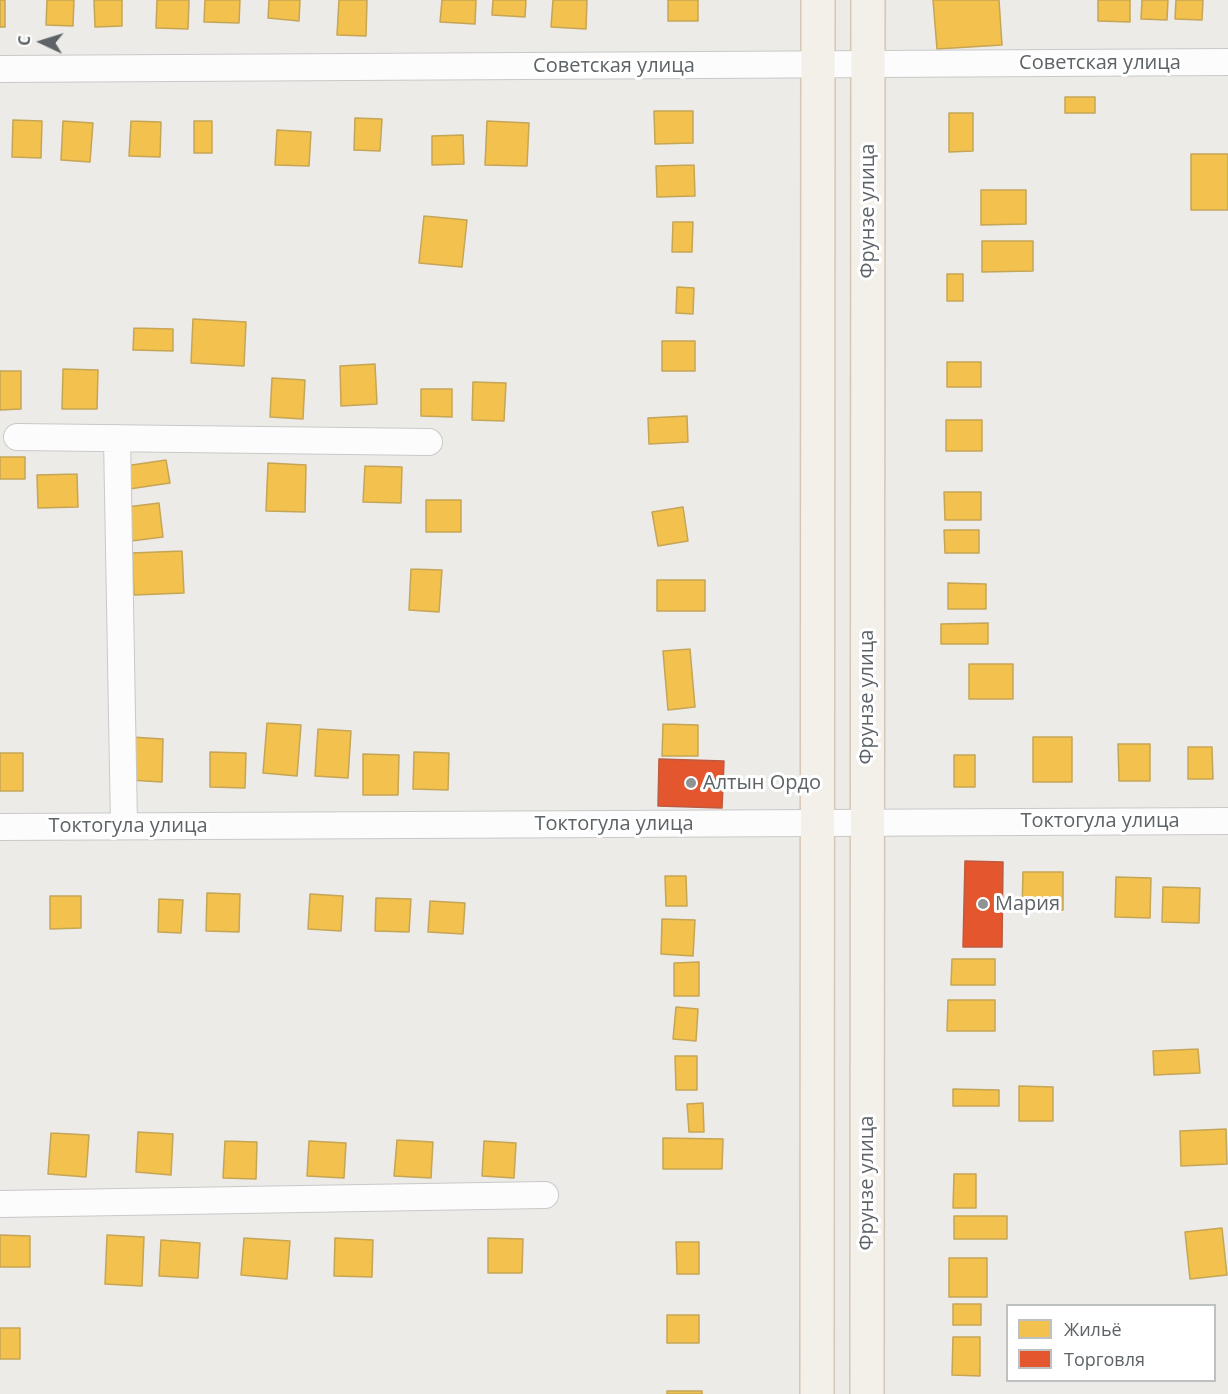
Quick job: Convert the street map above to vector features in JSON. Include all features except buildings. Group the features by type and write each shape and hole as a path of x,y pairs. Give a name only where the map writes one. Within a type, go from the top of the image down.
{"main road":[{"path":"817,1394 818,0"},
{"name":"Фрунзе улица","path":"867,1394 868,0"}],"street":[{"name":"Советская улица","path":"0,69 1228,62"},
{"path":"17,437 429,442"},
{"path":"117,438 124,825"},
{"name":"Токтогула улица","path":"0,827 1228,821"},
{"path":"0,1204 545,1195"}],"place":[{"name":"Алтын Ордо","path":"691,783"},
{"name":"Мария","path":"983,904"}]}
